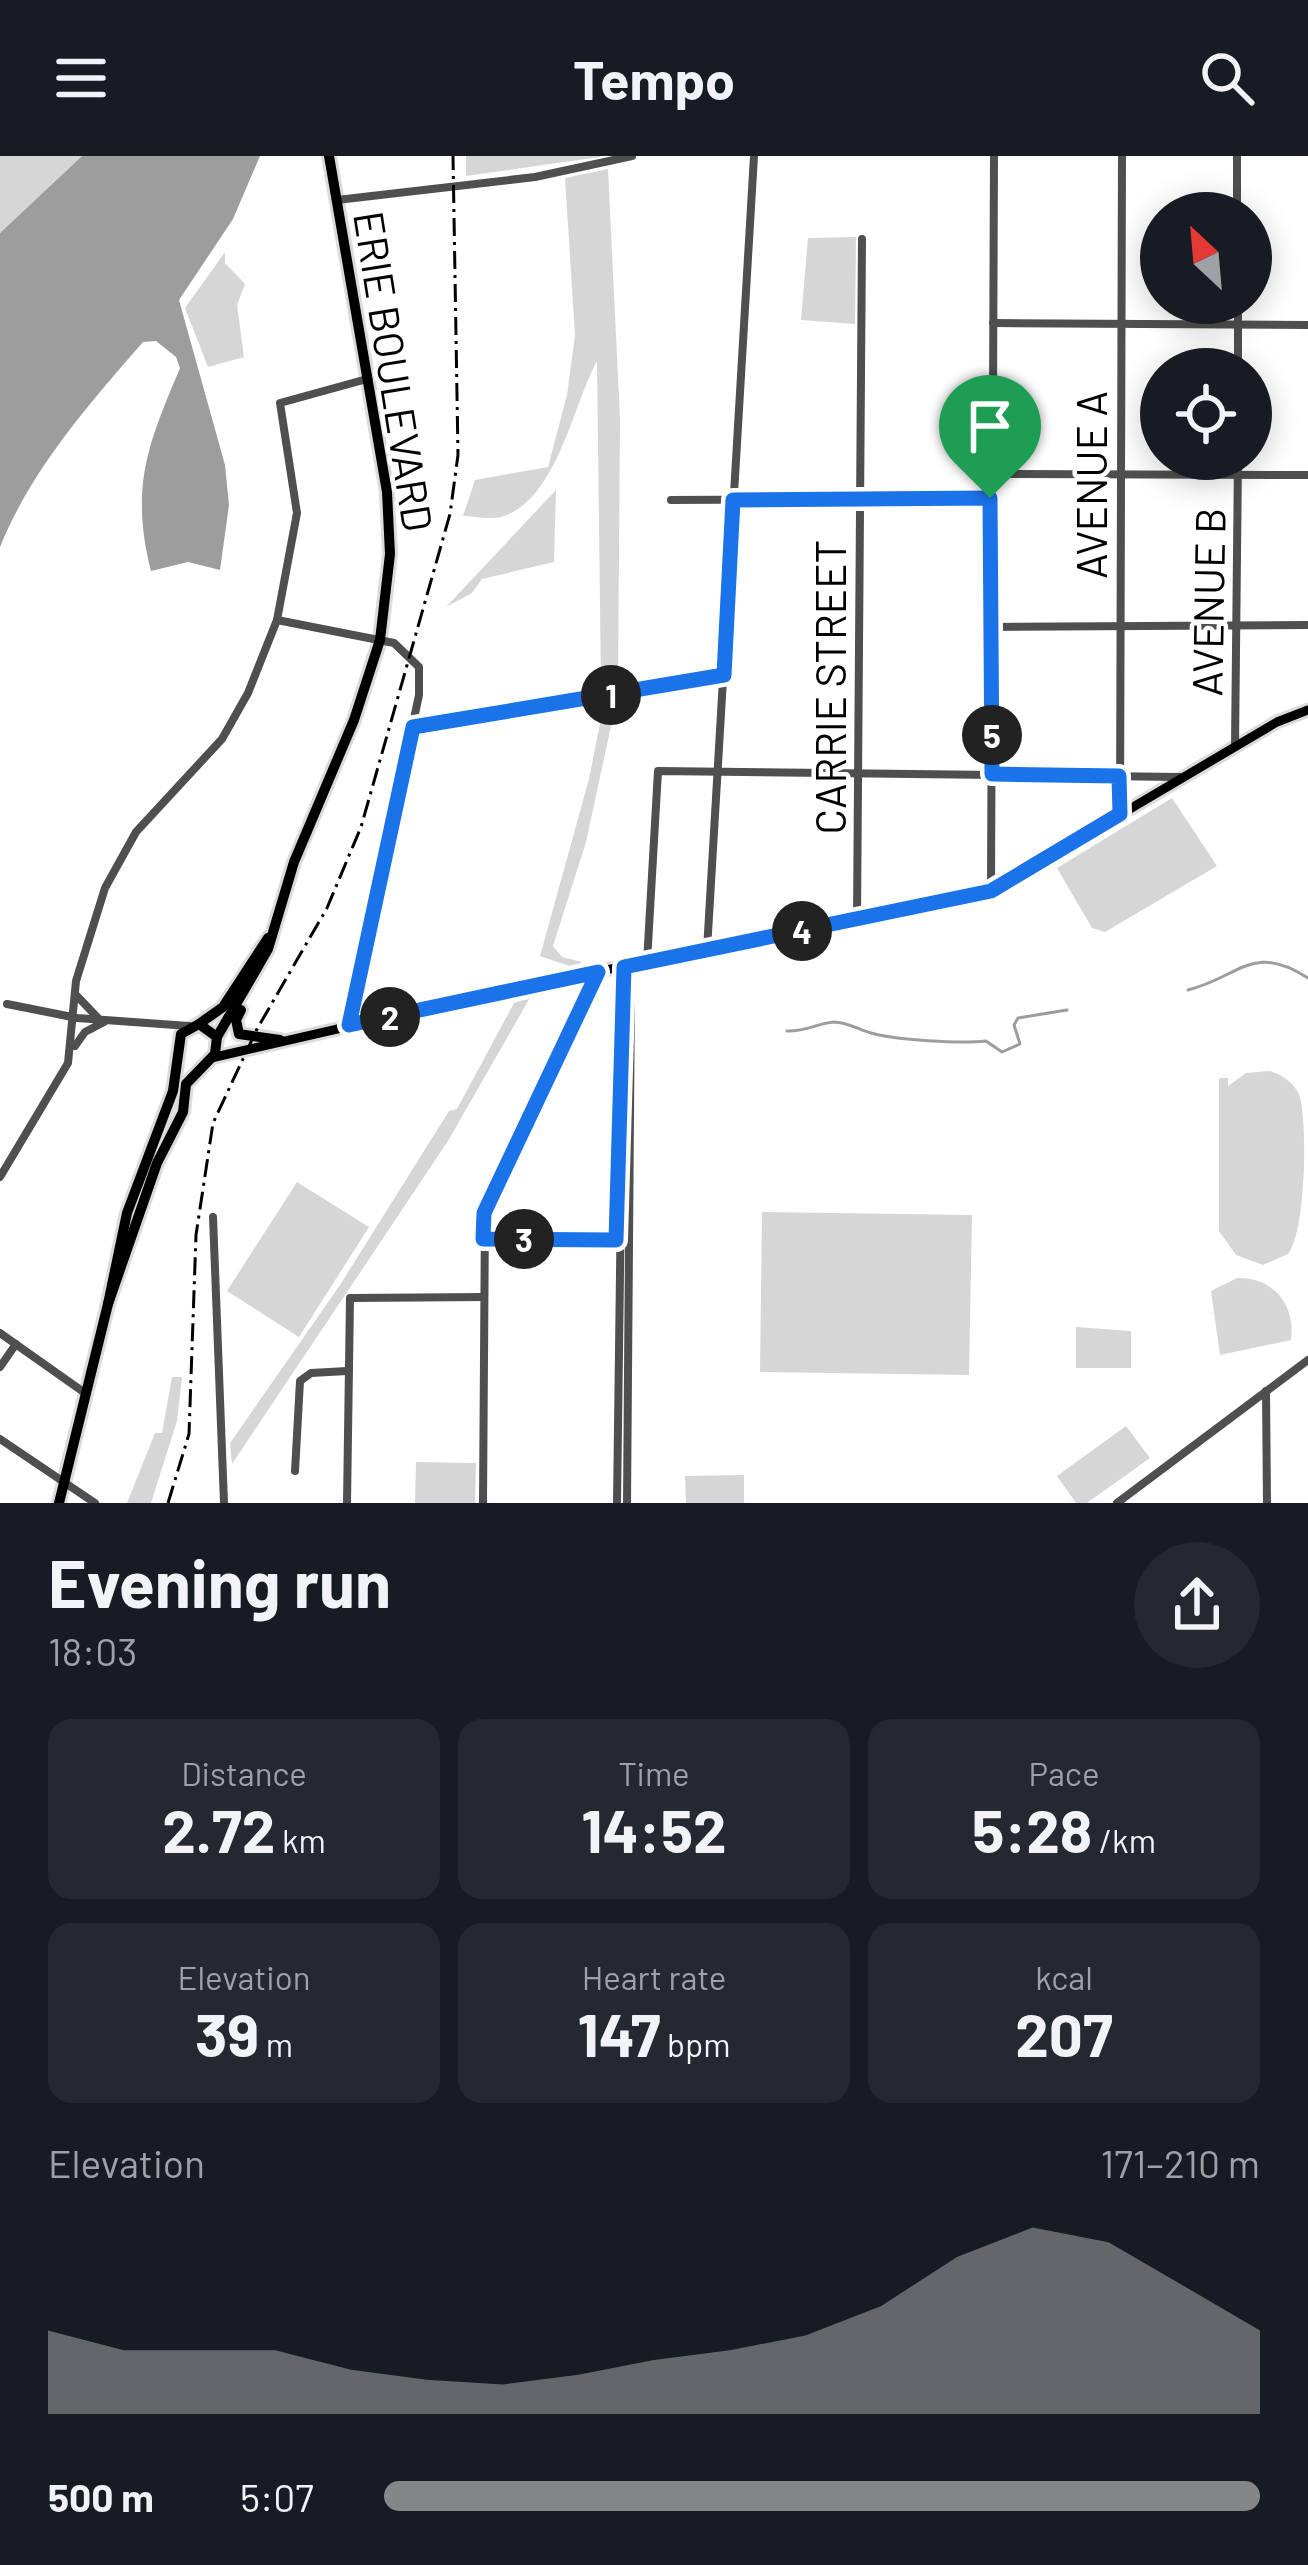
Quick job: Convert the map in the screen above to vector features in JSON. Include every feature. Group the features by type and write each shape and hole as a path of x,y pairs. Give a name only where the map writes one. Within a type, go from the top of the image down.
{"highway":[{"name":"ERIE BOULEVARD","path":"208,1060 260,968 303,836 355,721 380,640 390,527 328,156"},
{"name":"ERIE BOULEVARD","path":"178,1043 194,1025 223,1007 270,935"},
{"path":"243,994 245,1003 236,1020 239,1034 280,1040"},
{"path":"194,1025 217,1039"},
{"path":"178,1043 190,1062 208,1060"},
{"path":"59,1503 127,1213 173,1091 178,1043"},
{"path":"108,1304 157,1163 183,1112 186,1084 208,1060"}],"main road":[{"path":"208,1060 349,1025 991,891 1181,777 1308,710"},
{"path":"217,1039 255,1046"}],"street":[{"path":"336,201 535,177 632,156"},
{"path":"707,950 754,156"},
{"path":"991,891 994,156"},
{"name":"AVENUE A","path":"1120,814 1122,156"},
{"path":"1237,156 1238,192"},
{"name":"CARRIE STREET","path":"857,919 862,239"},
{"path":"993,323 1308,326"},
{"path":"1238,325 1238,348"},
{"path":"71,1052 75,994 106,888 136,832 222,739 248,693 277,620 296,514 280,403 368,379"},
{"path":"991,474 1140,475"},
{"path":"1272,475 1308,475"},
{"name":"AVENUE B","path":"1235,747 1238,480"},
{"path":"671,500 990,498"},
{"path":"277,620 380,640 407,651 419,668 413,727 349,1025"},
{"path":"992,627 1308,625"},
{"path":"413,727 724,675"},
{"path":"647,962 658,771 1181,777"},
{"path":"617,1503 616,1240 624,967"},
{"path":"624,967 631,985 627,1503"},
{"path":"483,1503 484,1213 598,972"},
{"path":"75,994 91,1015 106,1021"},
{"path":"7,1004 76,1018 194,1025"},
{"path":"0,1175 50,1100 71,1052 85,1032 106,1021"},
{"path":"157,1025 178,1043"},
{"path":"213,1216 224,1503"},
{"path":"483,1239 629,1241"},
{"path":"347,1503 350,1298 484,1297"},
{"path":"0,1333 86,1393"},
{"path":"0,1366 16,1344"},
{"path":"1117,1503 1308,1360"},
{"path":"295,1471 300,1381 311,1373 347,1371"},
{"path":"1266,1389 1268,1503"},
{"path":"0,1439 95,1503"}],"shaded area":[{"path":"0,156 82,156 0,233"},
{"path":"82,156 260,156 233,219 179,300 225,465 229,505 220,570 188,562 151,571 142,513 146,464 180,368 176,357 156,341 143,342 63,439 28,491 0,547 0,233"},
{"path":"466,156 600,156 600,157 466,176"},
{"path":"608,169 620,419 618,685 601,686 597,361 561,449 536,492 501,517 463,516 475,480 548,467 567,395 575,335 565,178"},
{"path":"856,237 855,324 801,320 808,238"},
{"path":"225,252 225,263 245,284 237,305 244,357 208,367 185,308"},
{"path":"556,490 554,562 482,579 472,593 446,607"},
{"path":"604,703 616,703 586,842 553,946 562,957 582,962 575,968 540,956 589,779"},
{"path":"1172,798 1217,866 1105,932 1092,928 1057,868"},
{"path":"531,996 448,1141 232,1464 230,1443 340,1285 449,1111 457,1109 514,1003"},
{"path":"1270,1071 1299,1094 1304,1175 1294,1242 1288,1254 1263,1265 1236,1255 1219,1231 1219,1078 1228,1078 1228,1086 1246,1073"},
{"path":"297,1182 369,1227 299,1337 227,1291"},
{"path":"762,1212 972,1215 969,1375 760,1372"},
{"path":"1237,1278 1261,1282 1279,1296 1290,1315 1291,1340 1220,1355 1211,1291"},
{"path":"1076,1327 1131,1331 1131,1368 1076,1368"},
{"path":"172,1377 182,1377 177,1421 151,1503 127,1503 155,1433 162,1433"},
{"path":"1126,1426 1150,1458 1087,1503 1076,1503 1057,1476"},
{"path":"416,1462 476,1463 475,1503 415,1503"},
{"path":"744,1475 744,1503 686,1503 685,1476"}],"waterway":[{"path":"1188,990 1259,963 1273,963 1308,978"},
{"path":"787,1031 839,1022 896,1038 986,1041 1002,1052 1020,1044 1014,1025 1018,1018 1067,1010"}],"railway":[{"path":"168,1503 189,1434 196,1235 213,1123 257,1029 327,908 361,827 450,514 458,455 453,156"}],"route":[{"path":"990,498 992,774 1119,776 1120,814 991,891 624,967 616,1240 483,1239 484,1213 598,972 349,1025 413,727 724,675 733,500 990,498"}]}
